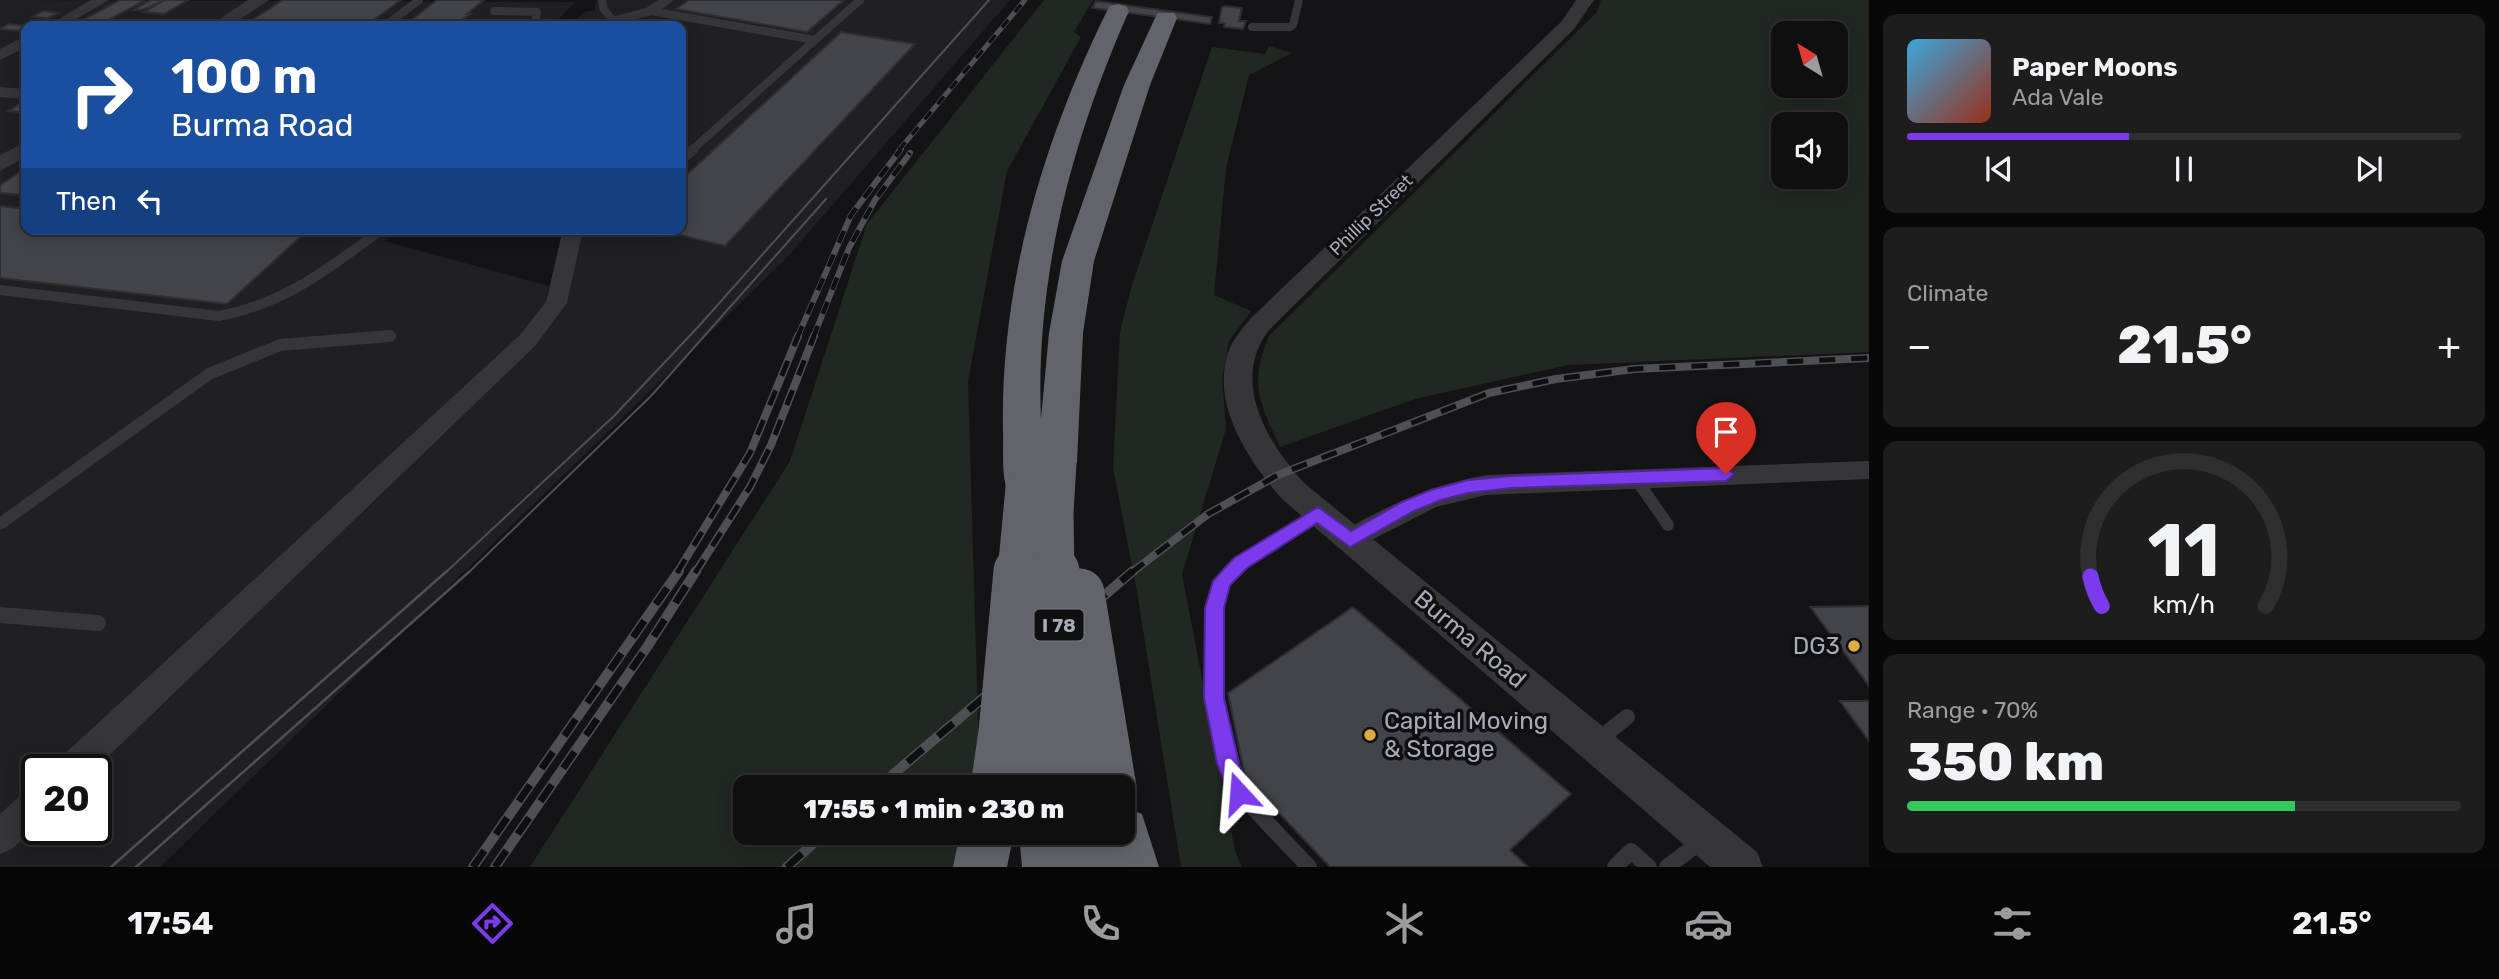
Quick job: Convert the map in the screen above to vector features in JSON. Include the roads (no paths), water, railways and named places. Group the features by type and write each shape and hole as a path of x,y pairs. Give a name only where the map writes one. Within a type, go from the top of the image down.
{"highway":[{"name":"I 78","path":"1076,775 1057,600 1052,477 1022,394 1027,315 1037,249 1066,136 1086,79 1121,5"},
{"path":"997,775 1052,477 1066,333 1078,261 1131,103 1170,10"},
{"name":"I 78","path":"1041,775 1028,599 1052,477"},
{"path":"1052,477 1080,594 1110,775"},
{"path":"980,867 985,845"},
{"path":"1047,845 1049,867"},
{"path":"1088,845 1092,867"},
{"path":"1126,845 1132,867"}],"street":[{"path":"63,21 102,0"},
{"path":"228,21 260,0"},
{"path":"623,21 651,11 667,0"},
{"name":"Phillip Street","path":"1267,460 1253,435 1239,389 1242,353 1248,339 1273,309 1569,25 1585,0"},
{"path":"0,55 21,44"},
{"path":"0,92 21,94"},
{"path":"0,164 21,151"},
{"path":"88,754 527,341 556,303 572,235"},
{"name":"Burma Road","path":"1267,460 1278,475 1318,514 1742,867"},
{"path":"1350,540 1408,507 1468,486 1511,482 1869,470"},
{"path":"0,837 21,817"}],"lane":[{"path":"392,21 419,0"},
{"path":"525,12 538,0"},
{"path":"602,0 601,4 612,21"},
{"path":"686,156 860,0"},
{"path":"1252,27 1290,27 1293,25 1299,0"},
{"path":"494,10 537,12 535,21"},
{"path":"651,11 815,40"},
{"path":"0,289 219,316 241,313 283,299 374,235"},
{"path":"0,524 208,374 280,345 390,336"},
{"path":"1636,478 1668,525"},
{"path":"1309,867 1239,793 1233,780 1214,698 1214,608 1222,581 1241,563 1318,514"},
{"path":"0,615 98,623"},
{"path":"1595,743 1627,717"},
{"path":"1667,867 1707,837"},
{"path":"1615,867 1631,851 1649,867"}],"tram line":[{"path":"445,573 614,416 698,327 989,0"},
{"path":"468,573 651,396 826,199"},
{"path":"111,867 447,571"},
{"path":"136,867 470,571"}],"railway":[{"path":"899,150 1025,0"},
{"path":"797,338 851,215 901,149"},
{"path":"813,338 849,248 875,200 910,153"},
{"path":"677,573 750,453 798,336"},
{"path":"695,573 750,487 771,445 814,336"},
{"path":"1131,573 1208,514 1278,475 1489,393 1556,379 1634,369 1869,358"},
{"path":"473,867 679,571"},
{"path":"495,867 647,647 696,571"},
{"path":"892,775 1133,571"},
{"path":"787,867 812,845"}],"place":[{"name":"DG3","path":"1854,646"},
{"name":"Capital Moving & Storage","path":"1370,735"}]}
